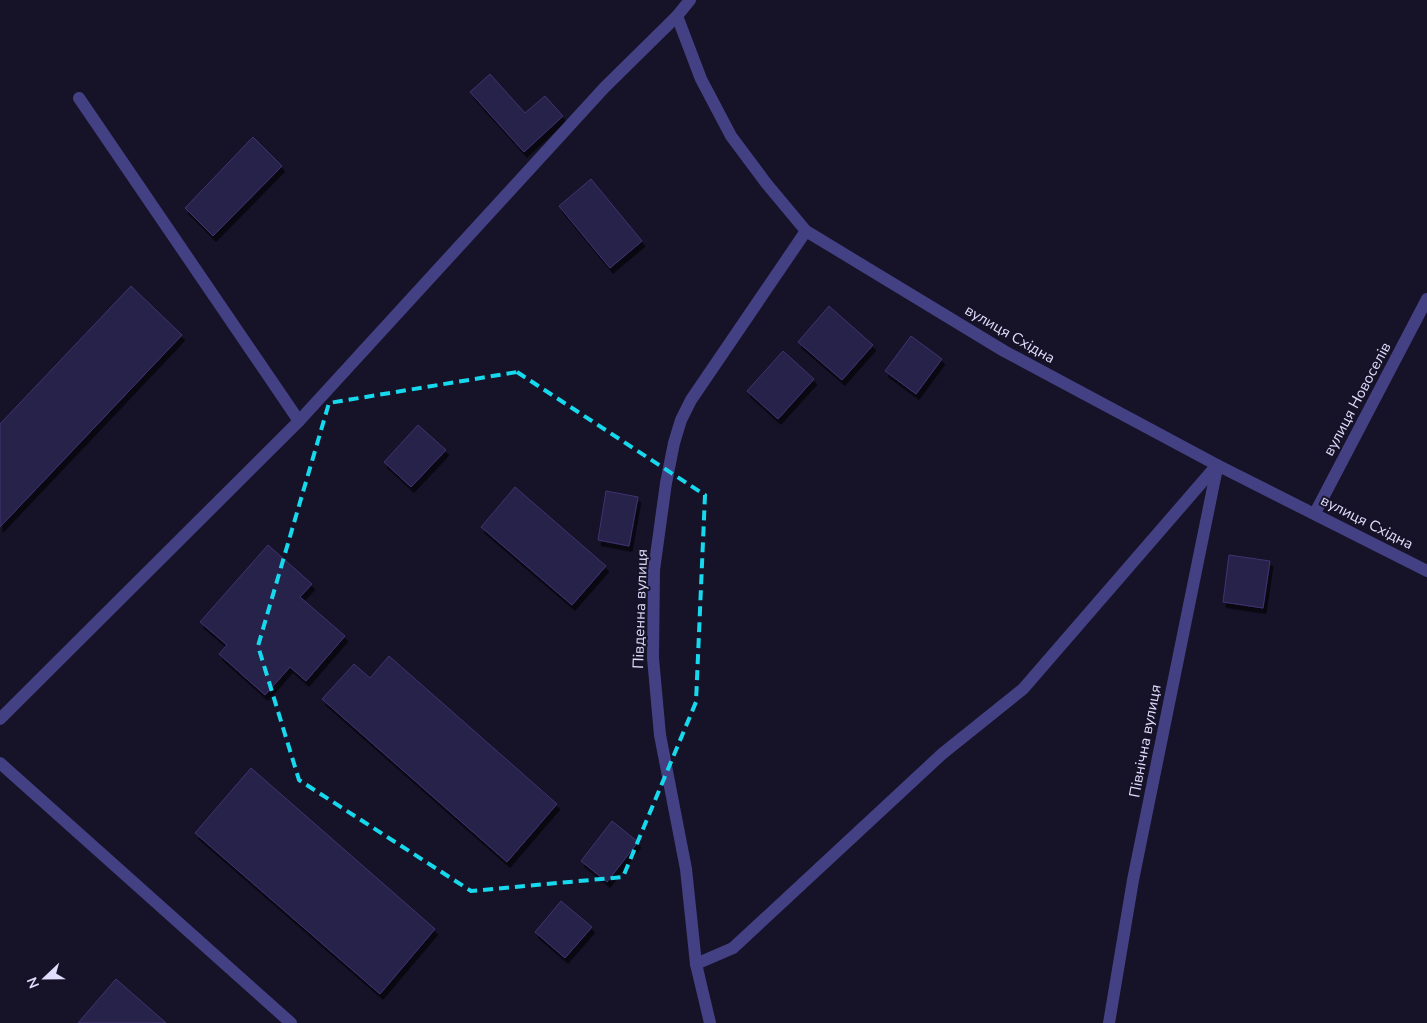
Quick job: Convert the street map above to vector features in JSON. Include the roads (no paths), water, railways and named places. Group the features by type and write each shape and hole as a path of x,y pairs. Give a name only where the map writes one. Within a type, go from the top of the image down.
{"street":[{"path":"2,712 299,421 604,88 677,16 690,0"},
{"name":"вулиця Східна","path":"677,16 701,79 731,136 766,183 806,231 1004,351 1217,465 1427,571"},
{"path":"79,98 299,421"},
{"name":"Південна вулиця","path":"710,1023 696,964 686,869 660,735 653,658 654,570 666,483 681,420 691,400 806,231"},
{"name":"вулиця Новоселів","path":"1315,513 1427,299"},
{"path":"696,964 733,948 942,754 1023,689 1217,465"},
{"name":"Північна вулиця","path":"1109,1023 1135,871 1217,465"},
{"path":"0,763 291,1023"}]}
